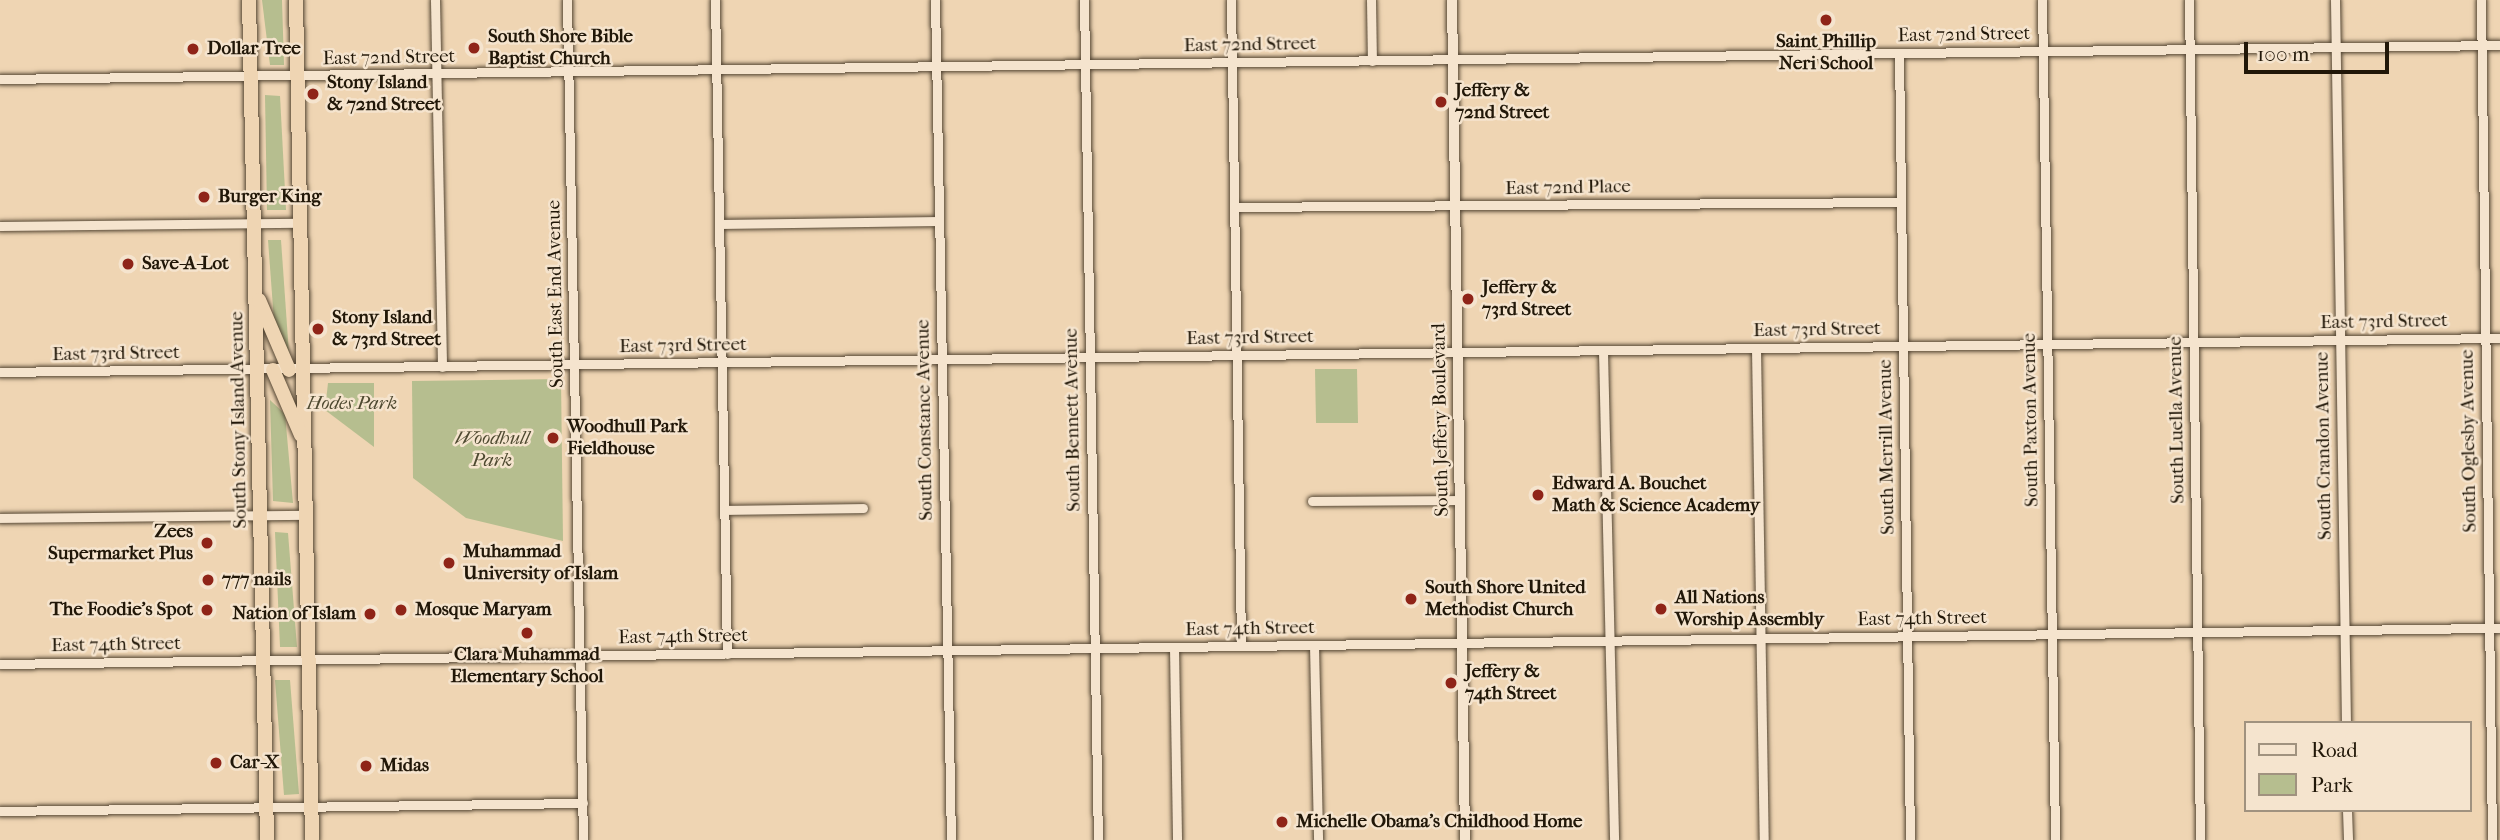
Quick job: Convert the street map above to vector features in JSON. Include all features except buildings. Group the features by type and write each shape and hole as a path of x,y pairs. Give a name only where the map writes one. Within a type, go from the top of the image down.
{"highway":[{"name":"South Stony Island Avenue","path":"249,0 267,840"},
{"path":"296,0 300,223 296,370 304,442 312,840"},
{"path":"255,293 296,370"},
{"path":"273,370 304,442"}],"street":[{"path":"435,0 442,368"},
{"name":"South East End Avenue","path":"567,0 583,840"},
{"path":"715,0 727,654"},
{"name":"South Constance Avenue","path":"935,0 951,840"},
{"name":"South Bennett Avenue","path":"1084,0 1098,840"},
{"path":"1231,0 1241,646"},
{"path":"1371,0 1372,61"},
{"name":"South Jeffery Boulevard","path":"1452,0 1465,840"},
{"name":"South Paxton Avenue","path":"2042,0 2055,840"},
{"name":"South Luella Avenue","path":"2189,0 2200,840"},
{"name":"South Crandon Avenue","path":"2335,0 2346,721"},
{"name":"South Oglesby Avenue","path":"2481,0 2492,840"},
{"name":"East 72nd Street","path":"0,79 2500,45"},
{"name":"South Merrill Avenue","path":"1899,53 1910,840"},
{"name":"East 72nd Place","path":"1235,207 1901,202"},
{"path":"719,224 939,221"},
{"path":"0,226 300,223"},
{"name":"East 73rd Street","path":"0,372 2500,338"},
{"path":"1756,348 1764,840"},
{"path":"1602,351 1612,641 1614,840"},
{"path":"1312,501 1460,500"},
{"path":"725,510 863,508"},
{"path":"0,518 306,515"},
{"name":"East 74th Street","path":"0,664 2500,628"},
{"path":"1314,645 1318,840"},
{"path":"1174,647 1177,840"},
{"path":"0,811 583,803"},
{"path":"2347,812 2347,840"}],"green space":[{"path":"262,0 282,0 284,65 270,65"},
{"path":"265,95 280,96 286,210 267,210"},
{"path":"268,240 281,240 289,354 274,321"},
{"path":"1315,369 1357,369 1358,423 1316,423"},
{"name":"Woodhull Park","path":"561,379 563,541 466,518 413,478 412,381"},
{"name":"Hodes Park","path":"328,383 374,383 374,447 325,410"},
{"path":"270,400 285,414 293,503 273,501"},
{"path":"275,532 288,533 297,647 280,647"},
{"path":"275,680 290,680 299,794 284,795"}],"place":[{"name":"Saint Phillip Neri School","path":"1826,20"},
{"name":"South Shore Bible Baptist Church","path":"474,48"},
{"name":"Dollar Tree","path":"193,49"},
{"name":"Stony Island & 72nd Street","path":"313,94"},
{"name":"Jeffery & 72nd Street","path":"1441,102"},
{"name":"Burger King","path":"204,197"},
{"name":"Save-A-Lot","path":"128,264"},
{"name":"Jeffery & 73rd Street","path":"1468,299"},
{"name":"Stony Island & 73rd Street","path":"318,329"},
{"name":"Woodhull Park Fieldhouse","path":"553,438"},
{"name":"Edward A. Bouchet Math & Science Academy","path":"1538,495"},
{"name":"Zees Supermarket Plus","path":"207,543"},
{"name":"Muhammad University of Islam","path":"449,563"},
{"name":"777 nails","path":"208,580"},
{"name":"South Shore United Methodist Church","path":"1411,599"},
{"name":"All Nations Worship Assembly","path":"1661,609"},
{"name":"The Foodie’s Spot","path":"207,610"},
{"name":"Mosque Maryam","path":"401,610"},
{"name":"Nation of Islam","path":"370,614"},
{"name":"Clara Muhammad Elementary School","path":"527,633"},
{"name":"Jeffery & 74th Street","path":"1451,683"},
{"name":"Car-X","path":"216,763"},
{"name":"Midas","path":"366,766"},
{"name":"Michelle Obama's Childhood Home","path":"1282,822"}]}
